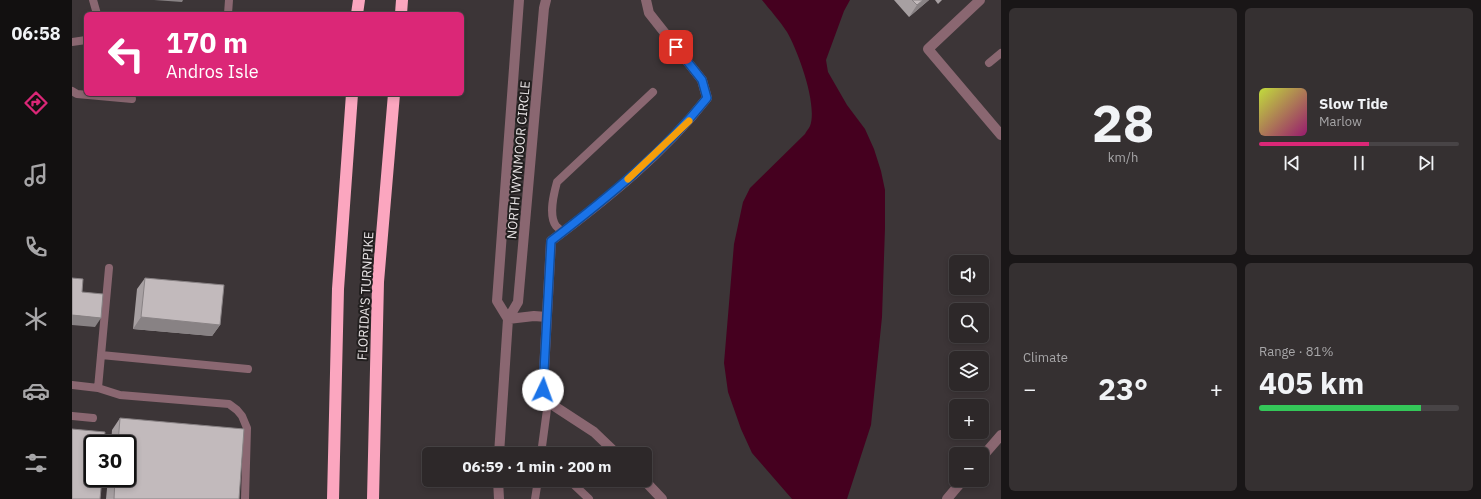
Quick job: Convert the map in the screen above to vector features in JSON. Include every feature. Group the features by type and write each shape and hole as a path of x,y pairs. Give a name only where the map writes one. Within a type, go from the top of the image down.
{"highway":[{"path":"358,12 359,0"},
{"path":"401,12 402,0"},
{"name":"FLORIDA'S TURNPIKE","path":"333,499 338,289 352,96"},
{"name":"FLORIDA'S TURNPIKE","path":"373,499 378,282 394,96"}],"street":[{"name":"NORTH WYNMOOR CIRCLE","path":"508,319 497,301 519,0"},
{"name":"NORTH WYNMOOR CIRCLE","path":"499,447 508,319 518,302 544,8 546,0"},
{"path":"610,447 594,432 548,402 543,390 551,241 615,191 689,122 707,98 702,80 649,13 646,0"},
{"path":"980,0 928,49 1001,135"},
{"path":"508,319 534,316 547,317"},
{"path":"989,449 1001,435"},
{"path":"498,487 499,499"},
{"path":"651,487 662,499"},
{"path":"947,499 957,487"}],"lane":[{"path":"93,0 96,12"},
{"path":"228,12 229,0"},
{"path":"72,42 84,40"},
{"path":"989,63 1001,53"},
{"path":"72,91 77,94 84,95"},
{"path":"563,232 555,225 553,215 552,203 557,182 653,92"},
{"path":"99,96 132,99"},
{"path":"98,388 109,268"},
{"path":"101,355 248,369"},
{"path":"72,385 98,388 120,395 229,404 242,416 247,428 245,499"},
{"path":"542,447 548,402"},
{"path":"72,416 93,418"},
{"path":"536,499 537,487"},
{"path":"576,487 589,499"}],"shaded area":[{"path":"762,0 850,0 844,11 826,60 828,72 847,105 865,129 874,149 885,190 882,317 871,425 847,499 792,499 752,453 741,429 728,392 724,363 734,244 743,202 750,188 805,134 810,126 812,117 806,78 796,52 787,32"}],"building":[{"path":"912,0 923,0 917,5"},
{"path":"72,278 83,279 82,292 103,294 101,318 72,315"},
{"path":"145,278 224,285 220,325 141,317"},
{"path":"120,418 244,429 239,499 114,499 115,487 136,487 136,435 119,435"},
{"path":"72,429 105,432 105,435 84,435 84,487 101,487 100,499 72,499"}],"slow traffic":[{"path":"628,179 689,121"}],"route":[{"path":"543,390 551,241 615,191 689,122 707,98 702,80 676,47"}]}
